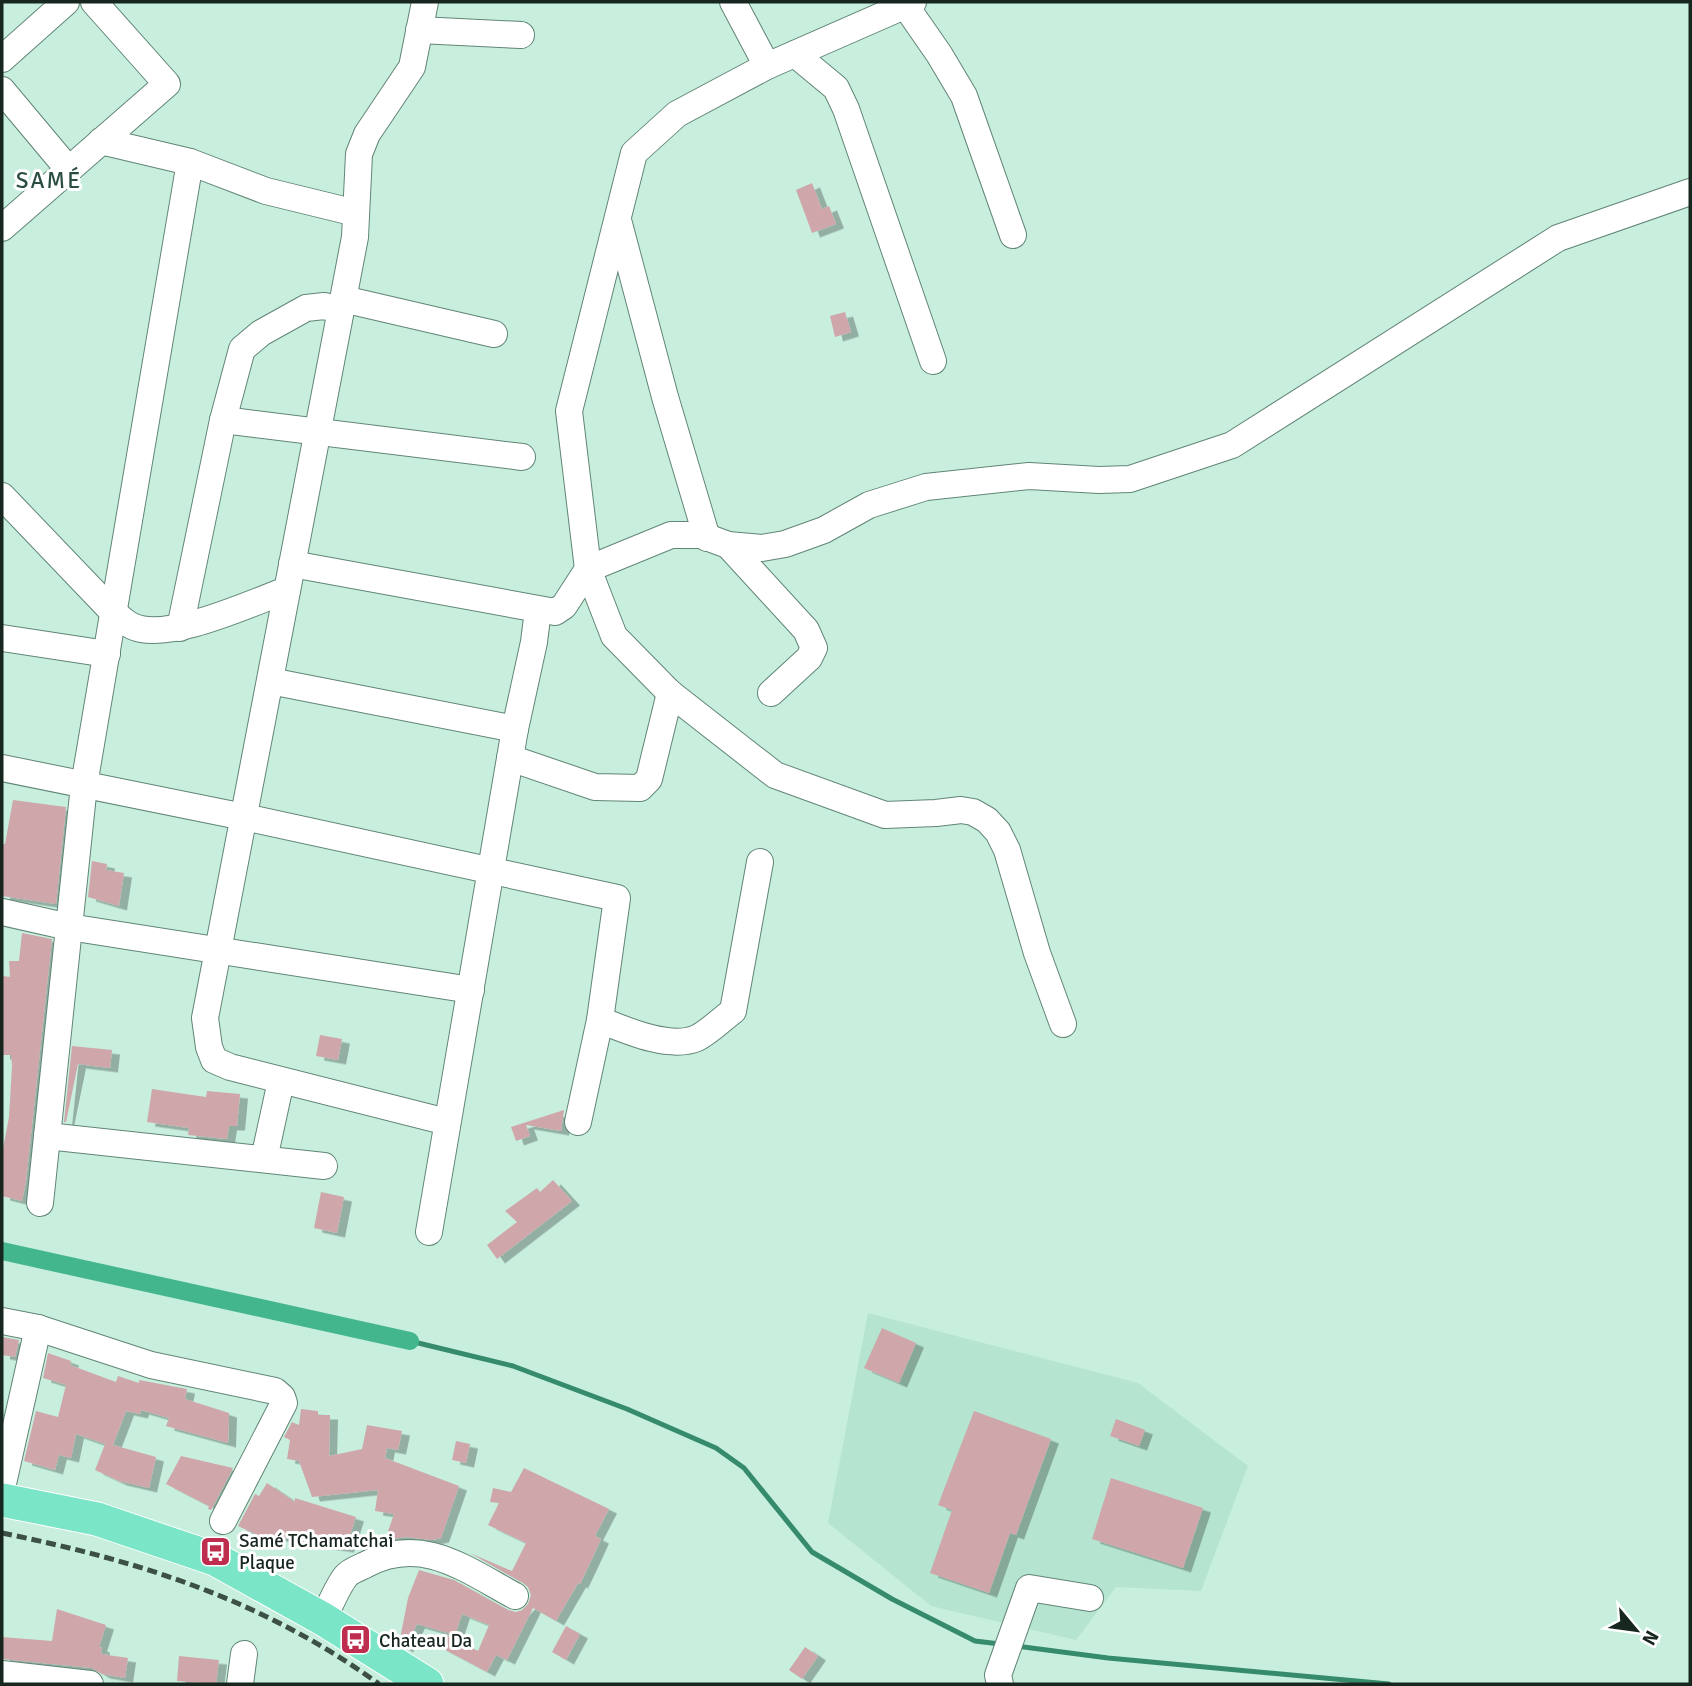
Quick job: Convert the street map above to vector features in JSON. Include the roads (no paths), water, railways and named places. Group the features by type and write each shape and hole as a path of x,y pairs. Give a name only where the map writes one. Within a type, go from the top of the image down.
{"main road":[{"path":"2,1500 97,1519 215,1559 323,1619 427,1684"}],"street":[{"path":"2,59 66,2"},
{"path":"2,228 167,84 94,2"},
{"path":"425,2 412,67 367,134 359,154 355,237 205,1018 209,1047 214,1060 230,1067 447,1122"},
{"path":"733,2 767,66"},
{"path":"1013,235 964,96 909,3 767,66 677,114 634,153 569,411 588,569 614,636 670,693 775,775 885,815 961,810 973,812 987,820 999,832 1007,850 1037,953 1063,1024"},
{"path":"419,30 521,36"},
{"path":"795,54 836,88 846,109 933,360"},
{"path":"2,90 69,170"},
{"path":"101,141 190,162 266,191 356,213"},
{"path":"40,1203 84,785 190,162"},
{"path":"2,496 114,613 132,627 155,631 180,628 290,577 555,612 564,606 588,569 671,535 692,534 762,548 785,544 824,530 869,505 926,487 1029,476 1130,479 1232,445 1558,239 1690,192"},
{"path":"617,219 665,397 718,541 806,630 814,648 808,658 771,693"},
{"path":"180,628 223,421 242,349 261,333 306,308 342,304 494,334"},
{"path":"223,421 522,457"},
{"path":"429,1232 515,729 534,642 538,610"},
{"path":"2,638 107,654"},
{"path":"270,681 515,729"},
{"path":"510,758 595,787 640,788 649,779 670,693"},
{"path":"2,768 244,817 617,898 600,1020 578,1122"},
{"path":"600,1020 645,1037 674,1041 696,1038 733,1011 760,862"},
{"path":"2,912 69,928 471,990"},
{"path":"264,1159 281,1081"},
{"path":"47,1136 324,1166"},
{"path":"2,1321 38,1328 151,1365 275,1391 282,1397 284,1403 222,1521"},
{"path":"2,1488 38,1328"},
{"path":"323,1619 346,1576 379,1557 402,1553 426,1553 447,1559 515,1596"},
{"path":"999,1679 1009,1640 1029,1588 1090,1598"},
{"path":"240,1684 244,1654"},
{"path":"2,1674 90,1684"}],"waterway":[{"path":"2,1251 410,1341"},
{"path":"410,1341 513,1366 627,1409 716,1448 744,1468 812,1552 892,1599 975,1641 1000,1644"},
{"path":"1016,1646 1108,1658 1389,1684"}],"railway":[{"path":"2,1533 103,1557 199,1588 291,1629 379,1684"}],"place":[{"name":"Samé TChamatchai Plaque","path":"216,1551"},
{"name":"Chateau Da","path":"356,1640"}],"district":[{"name":"SAMÉ","path":"49,180"}]}
